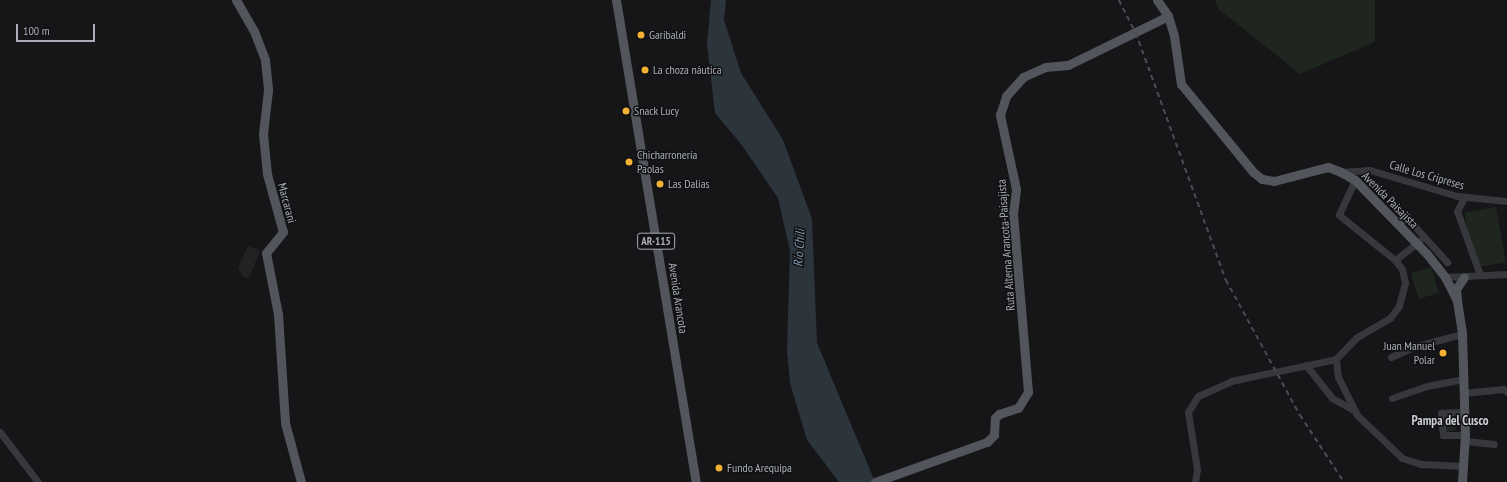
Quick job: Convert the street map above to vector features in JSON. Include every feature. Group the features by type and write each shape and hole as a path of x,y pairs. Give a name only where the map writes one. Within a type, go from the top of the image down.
{"main road":[{"name":"Marcarani","path":"236,0 254,31 265,60 268,90 263,134 267,174 283,232 266,253 278,314 285,423 301,482"},
{"name":"Avenida Arancota","path":"616,0 696,482"},
{"name":"Avenida Paisajista","path":"1157,0 1168,16 1174,36 1181,84 1253,172 1262,179 1274,180 1328,167 1342,172 1355,180 1417,244 1445,277 1457,301 1462,334 1465,438 1462,482"},
{"name":"Ruta Alterna Arancota-Paisajista","path":"878,481 987,442 994,435 995,418 999,414 1018,408 1028,392 1013,214 1016,189 1000,115 1006,96 1023,77 1045,68 1068,65 1168,16"},
{"path":"1457,301 1456,289 1464,277"}],"street":[{"name":"Calle Los Cripreses","path":"1342,172 1370,170 1464,198 1507,201"},
{"path":"1195,482 1197,469 1188,412 1191,404 1208,391 1231,381 1336,358 1356,338 1390,318 1399,306 1405,283 1402,270 1395,260 1339,215 1355,180"},
{"path":"1464,198 1457,210 1480,275"},
{"path":"1394,220 1409,220 1447,262"},
{"path":"1395,260 1424,237"},
{"path":"1445,277 1507,274"},
{"path":"1391,357 1413,347 1462,334"},
{"path":"1336,358 1338,377 1355,411"},
{"path":"1306,364 1332,398 1355,411 1402,458 1421,464 1464,466"},
{"path":"1392,398 1427,386 1463,380"},
{"path":"1464,393 1503,389 1507,392"},
{"path":"1464,412 1441,413 1443,435 1494,444"},
{"path":"0,432 38,482"}],"shaded area":[{"path":"1215,0 1375,0 1375,42 1300,74 1218,9"},
{"path":"1496,207 1506,262 1474,268 1464,213"},
{"path":"248,246 260,250 249,279 242,276 238,267"},
{"path":"1431,267 1439,293 1419,299 1411,273"},
{"path":"1454,414 1456,431 1446,432 1444,415"}],"water":[{"name":"Río Chili","path":"711,0 726,0 724,20 741,73 783,140 812,219 817,343 875,482 839,482 807,440 790,383 787,351 790,251 778,198 741,144 715,113 707,44"}],"railway":[{"path":"1119,0 1136,33 1226,280 1300,415 1344,482"}],"place":[{"name":"Garibaldi","path":"641,35"},
{"name":"La choza náutica","path":"645,70"},
{"name":"Snack Lucy","path":"626,111"},
{"name":"Chicharronería Paolas","path":"629,162"},
{"name":"Las Dalias","path":"660,184"},
{"name":"Juan Manuel Polar","path":"1443,353"},
{"name":"Fundo Arequipa","path":"719,468"}],"district":[{"name":"Pampa del Cusco","path":"1450,421"}]}
